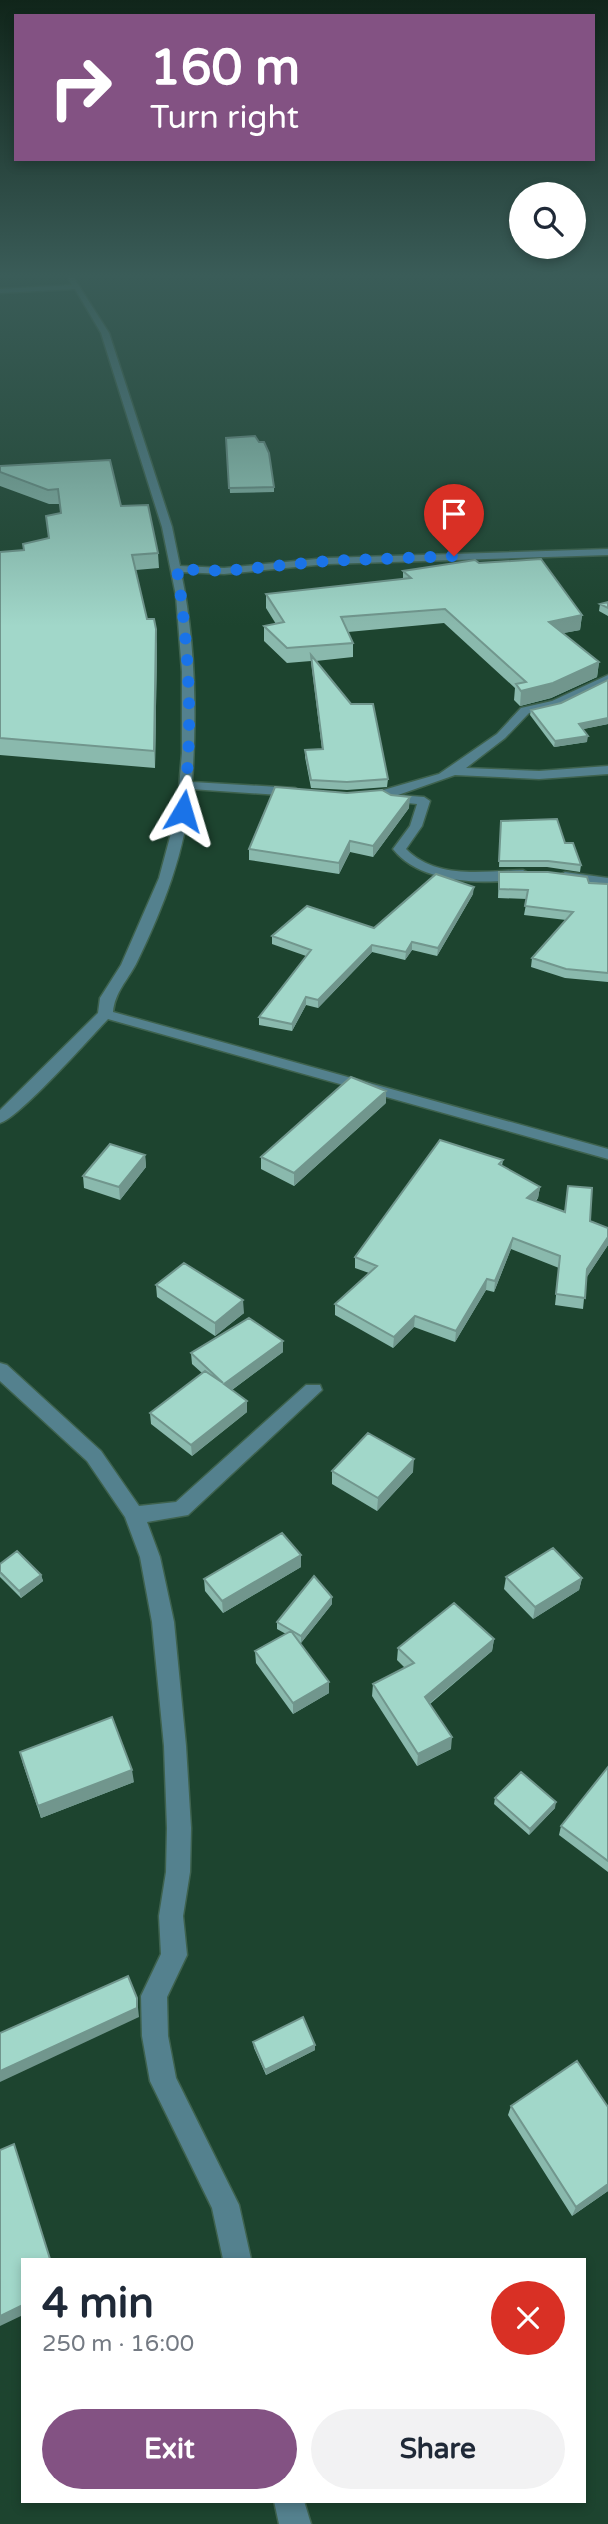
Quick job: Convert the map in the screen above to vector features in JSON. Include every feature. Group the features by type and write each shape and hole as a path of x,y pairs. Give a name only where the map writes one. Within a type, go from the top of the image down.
{"street":[{"path":"0,1118 105,1014 107,998 128,965 166,878 183,811 187,785 187,672 177,569 124,391"},
{"path":"177,569 224,571 327,561 608,552"},
{"path":"371,796 417,786 453,771 501,736 525,710 555,704 608,678"},
{"path":"453,771 539,775 608,770"},
{"path":"187,785 310,794"},
{"path":"347,797 371,796 424,802 416,826 399,849 408,861 435,874 541,874 608,882"},
{"path":"105,1014 608,1154"},
{"path":"0,1370 94,1456 134,1515 150,1557 163,1622 175,1746 179,1828 178,1872 171,1916 174,1955 154,1996 155,2036 163,2081 225,2206 237,2258"},
{"path":"134,1515 181,1509 313,1390"},
{"path":"290,2503 295,2524"}],"building":[{"path":"255,436 259,442 264,442 269,453 274,487 229,488 226,438"},
{"path":"110,460 121,506 148,505 158,553 132,555 147,619 154,619 156,629 154,751 0,738 0,552 24,550 23,544 49,538 46,516 61,513 58,489 48,490 0,472 0,466"},
{"path":"541,559 582,615 549,622 599,662 553,683 521,691 516,684 526,682 445,609 341,617 353,643 287,648 264,626 284,622 266,594 411,578 403,571 475,560 479,563"},
{"path":"311,655 351,704 373,704 388,779 347,782 311,780 305,750 323,749"},
{"path":"608,680 608,718 579,724 588,736 555,741 531,710 561,703"},
{"path":"275,787 347,793 382,790 391,795 410,797 373,846 350,841 339,863 249,849"},
{"path":"557,819 565,843 573,843 581,865 548,861 499,861 501,821"},
{"path":"499,872 548,872 587,877 589,883 608,884 608,973 566,969 532,958 573,912 525,906 528,890 499,889"},
{"path":"436,874 474,887 438,948 412,942 406,952 372,945 318,1000 306,997 292,1024 259,1017 311,950 272,936 307,906 374,928"},
{"path":"351,1077 386,1091 294,1173 261,1157"},
{"path":"440,1140 503,1160 499,1164 540,1187 527,1198 565,1212 568,1186 592,1188 590,1221 608,1228 608,1237 587,1269 585,1298 556,1294 560,1256 513,1238 495,1281 487,1279 456,1331 415,1316 394,1337 335,1304 377,1266 355,1257"},
{"path":"110,1144 145,1155 119,1187 83,1176"},
{"path":"184,1263 243,1300 215,1323 156,1285"},
{"path":"249,1318 283,1341 224,1384 247,1401 191,1445 150,1413 205,1371 223,1383 191,1353"},
{"path":"368,1433 414,1459 378,1498 332,1471"},
{"path":"282,1533 301,1555 222,1601 204,1579"},
{"path":"553,1548 582,1578 535,1607 506,1577"},
{"path":"17,1551 41,1575 19,1591 0,1572 0,1564"},
{"path":"314,1576 332,1597 301,1636 277,1622"},
{"path":"454,1603 494,1639 425,1697 452,1737 418,1754 373,1684 414,1663 398,1648"},
{"path":"291,1631 329,1682 293,1703 255,1651"},
{"path":"112,1717 132,1770 38,1806 20,1752"},
{"path":"608,1767 608,1861 561,1826"},
{"path":"521,1772 556,1802 530,1829 495,1798"},
{"path":"128,1976 137,1998 137,2008 0,2071 0,2033"},
{"path":"303,2017 315,2045 265,2070 253,2042"},
{"path":"577,2061 608,2107 608,2184 576,2207 511,2106"},
{"path":"14,2144 50,2258 21,2258 21,2306 0,2316 0,2150"}],"route":[{"path":"183,811 188,753 187,672 177,569 224,571 327,561 454,556"}]}
